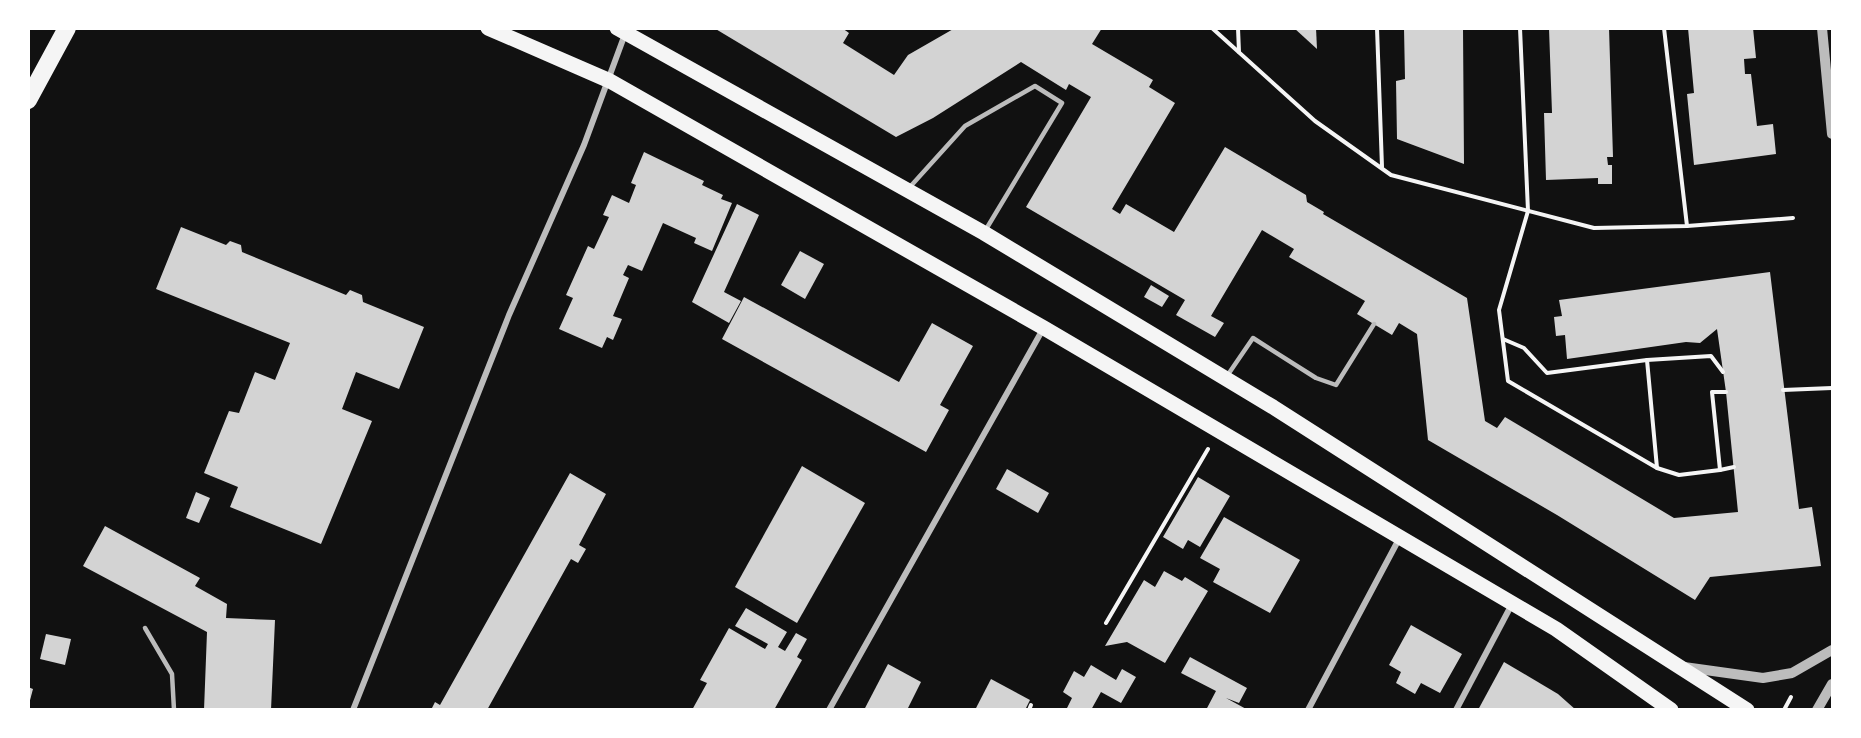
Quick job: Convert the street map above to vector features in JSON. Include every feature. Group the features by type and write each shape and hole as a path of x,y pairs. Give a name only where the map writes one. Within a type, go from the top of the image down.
{"highway":[{"path":"28,100 67,28"}],"main road":[{"path":"488,28 610,81 1044,328 1513,603 1607,663 1671,710"},
{"path":"621,31 984,233 1225,378 1682,666 1747,710"}],"street":[{"path":"1822,28 1833,134"},
{"path":"353,710 509,315 610,81 621,31"},
{"path":"829,710 1044,328"},
{"path":"1308,710 1401,536"},
{"path":"1456,710 1513,603"},
{"path":"1682,666 1763,678 1792,673 1833,650"},
{"path":"1817,710 1833,684"}],"lane":[{"path":"908,190 965,126 1035,86 1062,103 984,233"},
{"path":"1225,378 1253,338 1316,378 1336,385 1374,324"},
{"path":"145,628 172,674 174,710"}],"path":[{"path":"1212,28 1315,121 1391,175 1594,228 1687,226 1793,218"},
{"path":"1238,28 1239,52"},
{"path":"1377,28 1383,168"},
{"path":"1520,28 1528,211 1499,310 1509,381 1657,468 1679,475 1734,468"},
{"path":"1664,28 1687,226"},
{"path":"1502,339 1524,348 1548,372 1647,360 1711,356 1723,372"},
{"path":"1647,360 1657,468"},
{"path":"1783,390 1833,388"},
{"path":"1720,470 1712,392 1726,392"},
{"path":"1106,623 1218,431"},
{"path":"1784,710 1791,697"}],"building":[{"path":"714,28 842,28 849,33 843,43 894,75 908,55 955,28 1102,28 1092,44 1153,80 1149,87 1175,103 1112,209 1120,214 1126,204 1174,232 1225,147 1306,195 1307,202 1324,212 1323,214 1467,298 1485,421 1497,428 1505,417 1674,518 1738,512 1717,329 1700,343 1686,342 1567,359 1565,335 1556,336 1554,317 1562,316 1559,300 1770,272 1799,509 1812,507 1821,566 1710,577 1695,600 1557,515 1428,440 1417,334 1399,323 1392,335 1357,314 1365,301 1289,257 1294,249 1262,230 1211,316 1224,323 1215,337 1176,315 1185,300 1026,207 1091,97 1069,84 1066,90 1021,62 933,118 896,137"},
{"path":"1294,28 1316,28 1317,49"},
{"path":"1404,28 1463,28 1464,164 1397,139 1396,81 1405,79"},
{"path":"1549,28 1609,28 1613,157 1607,157 1608,165 1612,165 1612,184 1598,184 1598,178 1546,180 1544,113 1552,113"},
{"path":"1688,28 1753,28 1756,58 1744,59 1745,74 1751,74 1757,126 1773,124 1776,154 1694,165 1687,94 1694,93"},
{"path":"644,152 704,181 702,185 723,195 721,199 732,203 712,251 694,243 696,238 663,223 642,271 628,265 623,275 629,278 613,316 622,319 613,340 607,337 602,348 559,329 573,298 566,295 588,246 594,249 609,217 603,215 612,195 629,203 636,185 631,183"},
{"path":"737,204 759,215 724,292 741,301 729,323 692,302"},
{"path":"181,227 226,245 230,241 241,245 242,252 346,295 350,290 362,295 363,302 424,327 399,389 356,372 342,409 372,421 321,544 230,507 238,487 204,473 229,411 239,413 255,372 275,380 290,343 156,289"},
{"path":"800,251 824,264 805,299 781,285"},
{"path":"1151,285 1169,296 1162,307 1144,297"},
{"path":"744,297 899,382 932,323 973,346 940,405 949,410 926,452 722,339"},
{"path":"802,466 865,503 797,623 735,587"},
{"path":"1007,469 1049,493 1038,513 996,489"},
{"path":"570,473 606,494 579,545 586,549 578,563 571,559 487,710 431,710 435,702 440,705"},
{"path":"1198,477 1230,496 1200,547 1188,540 1183,549 1163,537"},
{"path":"196,492 210,498 199,523 186,518"},
{"path":"1224,517 1300,560 1270,613 1213,582 1220,569 1200,558"},
{"path":"105,526 200,578 195,586 227,604 226,618 275,620 271,710 204,710 207,632 83,566"},
{"path":"1164,571 1182,581 1185,577 1208,591 1165,663 1127,642 1105,646 1144,580 1155,587"},
{"path":"746,608 787,632 778,647 785,651 796,633 807,639 797,657 802,660 774,710 692,710 707,683 700,680 729,628 765,649 768,644 735,626"},
{"path":"1411,625 1462,654 1440,693 1421,683 1415,694 1396,683 1401,672 1389,665"},
{"path":"46,634 71,639 65,665 40,659"},
{"path":"1190,657 1247,688 1239,703 1226,698 1248,710 1206,710 1216,691 1181,673"},
{"path":"1504,662 1558,694 1576,710 1478,710"},
{"path":"888,664 921,682 907,710 864,710"},
{"path":"1091,665 1116,680 1122,669 1136,677 1121,703 1101,692 1091,710 1066,710 1072,698 1063,692 1074,671 1084,677"},
{"path":"991,679 1030,700 1025,710 975,710"},
{"path":"28,687 33,689 29,704 28,704"}]}
